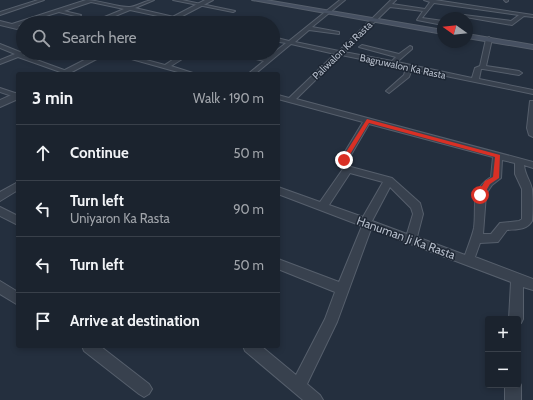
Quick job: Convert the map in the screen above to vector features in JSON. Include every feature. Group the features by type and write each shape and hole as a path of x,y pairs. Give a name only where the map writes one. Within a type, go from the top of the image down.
{"main road":[{"path":"256,0 437,31"},
{"path":"473,37 533,47"}],"street":[{"path":"23,0 34,2"},
{"path":"0,14 42,0"},
{"path":"41,16 90,0 164,16"},
{"path":"112,16 152,0"},
{"path":"175,0 233,11"},
{"path":"178,16 210,0"},
{"path":"332,0 342,1"},
{"name":"Paliwalon Ka Rasta","path":"291,100 394,0"},
{"path":"426,0 464,3 486,9 533,16"},
{"path":"280,51 326,12 342,1"},
{"path":"433,1 419,19 437,22"},
{"path":"459,12 464,3"},
{"path":"389,5 425,10"},
{"path":"0,7 12,10"},
{"path":"482,19 486,9"},
{"path":"59,10 79,16"},
{"path":"473,18 512,23 524,14"},
{"path":"0,23 16,27"},
{"path":"12,26 16,25"},
{"path":"308,28 337,33"},
{"path":"483,67 489,39"},
{"name":"Bagruwalon Ka Rasta","path":"280,40 533,92"},
{"path":"0,46 16,52"},
{"path":"362,48 400,56"},
{"path":"392,64 410,48"},
{"path":"0,62 16,56"},
{"path":"35,60 64,72"},
{"path":"68,72 91,60"},
{"path":"135,60 166,70 174,69 185,72"},
{"path":"166,70 178,60"},
{"path":"254,72 269,60"},
{"path":"390,92 407,76 410,67"},
{"path":"475,81 478,68 483,67 519,73"},
{"path":"0,90 16,96"},
{"path":"0,104 16,96"},
{"path":"280,97 533,165"},
{"path":"533,103 531,128 533,135"},
{"path":"367,121 344,160 344,165 348,169 389,180 416,206 418,214 411,240"},
{"path":"468,261 478,228 480,195 488,182 496,178 498,156"},
{"path":"476,238 494,239 504,226 521,225 526,220 528,201 527,189 520,174 520,162"},
{"path":"322,207 348,169"},
{"path":"298,387 330,322 367,223 389,180"},
{"path":"0,197 16,186"},
{"name":"Hanuman Ji Ka Rasta","path":"280,191 468,261 478,262 533,285"},
{"path":"0,211 16,217"},
{"path":"280,265 343,290"},
{"path":"516,316 517,279"},
{"path":"0,287 16,298"},
{"path":"92,348 144,389"},
{"path":"254,348 315,400"},
{"path":"513,388 513,400"}],"route":[{"path":"344,160 367,121 498,156 496,178 488,182 480,195"}]}
